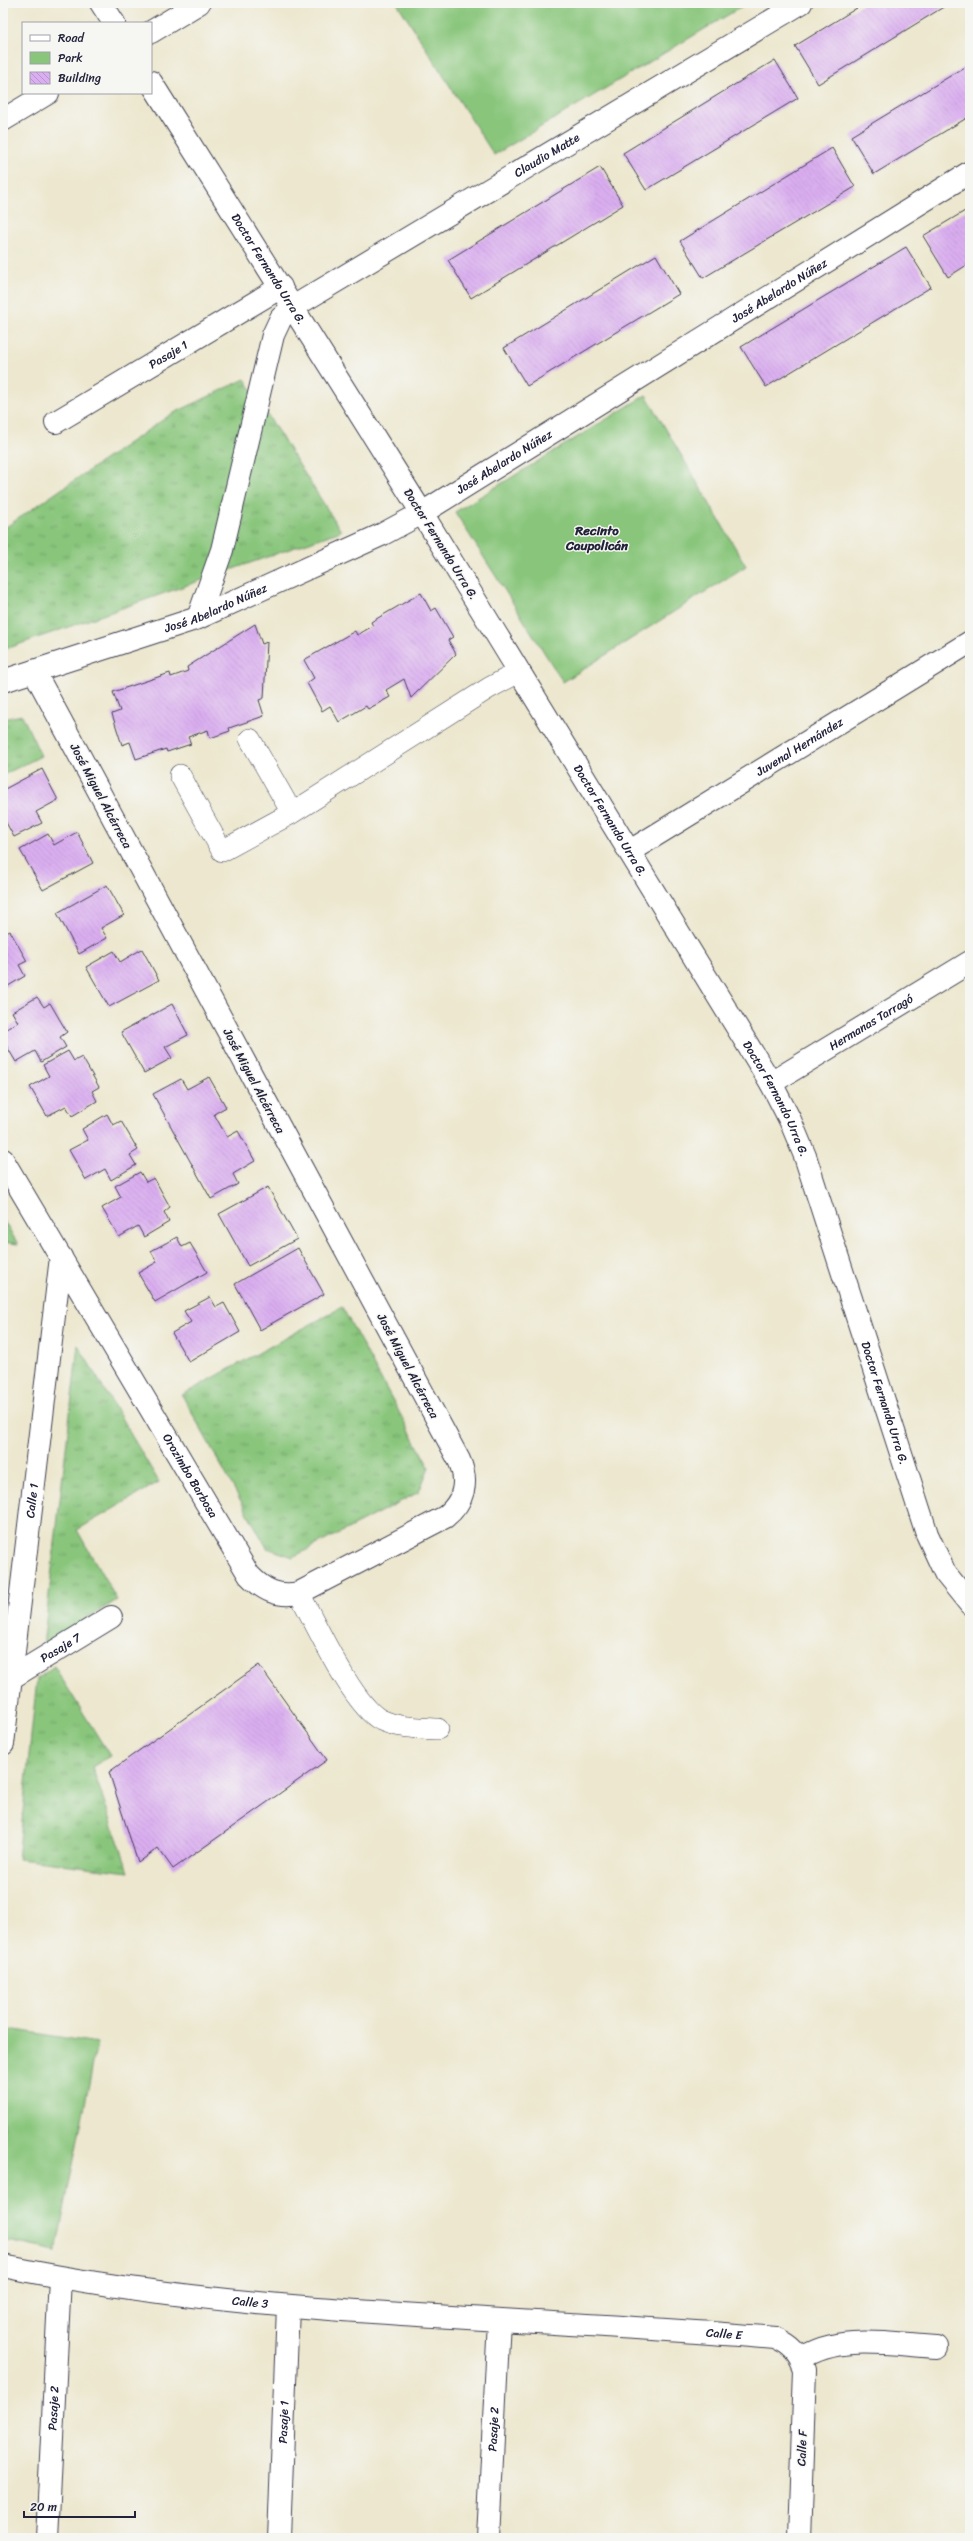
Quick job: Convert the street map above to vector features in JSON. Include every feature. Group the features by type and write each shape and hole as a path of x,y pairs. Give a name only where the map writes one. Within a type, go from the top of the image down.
{"street":[{"path":"101,3 113,22"},
{"path":"152,31 199,3"},
{"name":"Claudio Matte","path":"198,618 222,550 274,335 280,318 293,307 801,3"},
{"name":"Doctor Fernando Urra G.","path":"152,84 422,512 771,1083 790,1120 805,1156 927,1534 945,1573 970,1604"},
{"path":"3,120 46,94"},
{"name":"José Abelardo Núñez","path":"3,681 198,618 383,534 422,512 970,172"},
{"name":"Pasaje 1","path":"56,422 281,287"},
{"name":"Juvenal Hernández","path":"630,851 970,642"},
{"name":"José Miguel Alcérreca","path":"34,671 459,1460 464,1471 463,1494"},
{"name":"Hermanas Tarragó","path":"771,1083 970,962"},
{"name":"Orozimbo Barbosa","path":"3,1160 249,1575 266,1590 288,1595 299,1593 445,1517 459,1503 463,1494"},
{"name":"Calle 1","path":"3,1744 61,1257"},
{"name":"Pasaje 7","path":"11,1678 111,1617"},
{"name":"Calle 3","path":"3,2266 60,2278 288,2307 500,2320"},
{"name":"Pasaje 2","path":"48,2538 60,2278"},
{"name":"Pasaje 1","path":"279,2538 288,2307"},
{"name":"Pasaje 2","path":"488,2538 500,2320"},
{"name":"Calle E","path":"500,2320 774,2338 793,2348 801,2359"},
{"path":"801,2359 821,2348 844,2342 936,2347"},
{"name":"Calle F","path":"799,2538 805,2383 805,2370 801,2359"}],"lane":[{"path":"180,775 222,851 292,813 489,688 519,672"},
{"path":"250,739 292,813"},
{"path":"299,1593 349,1683 365,1706 380,1720 391,1724 438,1729"}],"green space":[{"path":"397,3 748,3 494,155"},
{"path":"245,379 341,531 3,650 3,529 170,415"},
{"path":"646,395 746,566 563,682 455,512"},
{"path":"22,715 41,756 3,775 3,719"},
{"path":"3,1220 18,1244 3,1242"},
{"path":"342,1307 429,1467 419,1492 293,1557 267,1548 182,1395"},
{"path":"78,1345 159,1482 77,1530 117,1600 43,1646"},
{"path":"54,1666 110,1756 92,1767 129,1872 18,1859 37,1679"},
{"path":"3,2028 97,2043 56,2251 3,2240"}],"building":[{"path":"865,3 950,3 818,84 795,46"},
{"path":"775,60 798,98 646,190 623,153"},
{"path":"970,64 970,116 874,174 851,136"},
{"path":"832,148 855,187 703,278 680,241"},
{"path":"600,167 623,205 471,298 448,260"},
{"path":"970,208 970,263 948,277 923,236"},
{"path":"906,247 931,287 766,387 741,347"},
{"path":"656,255 679,294 527,386 504,348"},
{"path":"421,593 431,611 436,608 453,637 448,640 456,654 411,698 404,679 386,690 390,697 368,709 366,706 339,722 330,706 322,711 307,683 314,678 304,660 355,631 357,635 373,626 371,622"},
{"path":"255,624 262,644 267,642 264,698 259,700 264,716 229,728 230,731 210,738 208,730 188,737 191,744 167,752 166,749 136,759 130,742 122,745 112,714 120,711 113,692 170,673 171,677 188,671 187,667"},
{"path":"42,769 58,800 36,812 42,823 14,837 3,817 3,790"},
{"path":"77,832 93,863 43,890 20,850 48,834 54,845"},
{"path":"107,885 124,915 101,928 107,938 79,954 57,913"},
{"path":"10,931 27,961 19,965 25,976 3,989 3,935"},
{"path":"142,949 159,980 109,1007 86,967 114,951 120,962"},
{"path":"37,997 44,1007 50,1003 67,1032 60,1037 66,1047 41,1062 35,1051 16,1062 3,1040 3,1031 18,1022 12,1012"},
{"path":"172,1004 188,1035 165,1047 172,1058 144,1073 121,1032"},
{"path":"68,1051 74,1061 82,1057 99,1087 92,1091 97,1101 72,1116 66,1106 47,1116 30,1087 49,1076 43,1065"},
{"path":"209,1077 226,1107 214,1114 227,1137 238,1131 255,1161 233,1174 238,1184 211,1199 153,1094 181,1079 187,1089"},
{"path":"107,1114 113,1125 121,1121 138,1150 130,1155 136,1165 111,1180 105,1169 86,1180 69,1150 88,1140 82,1129"},
{"path":"140,1172 146,1182 154,1178 170,1207 164,1212 169,1222 144,1237 138,1226 119,1237 102,1208 121,1197 115,1186"},
{"path":"268,1187 297,1239 248,1266 219,1214"},
{"path":"177,1237 182,1247 190,1243 207,1272 155,1302 138,1273 157,1262 151,1251"},
{"path":"298,1248 324,1294 260,1330 235,1284"},
{"path":"210,1297 216,1307 224,1303 240,1332 189,1362 172,1333 191,1322 184,1311"},
{"path":"259,1665 327,1760 173,1869 158,1848 138,1863 109,1772"}],"district":[{"name":"Recinto Caupolicán","path":"597,538"}]}
